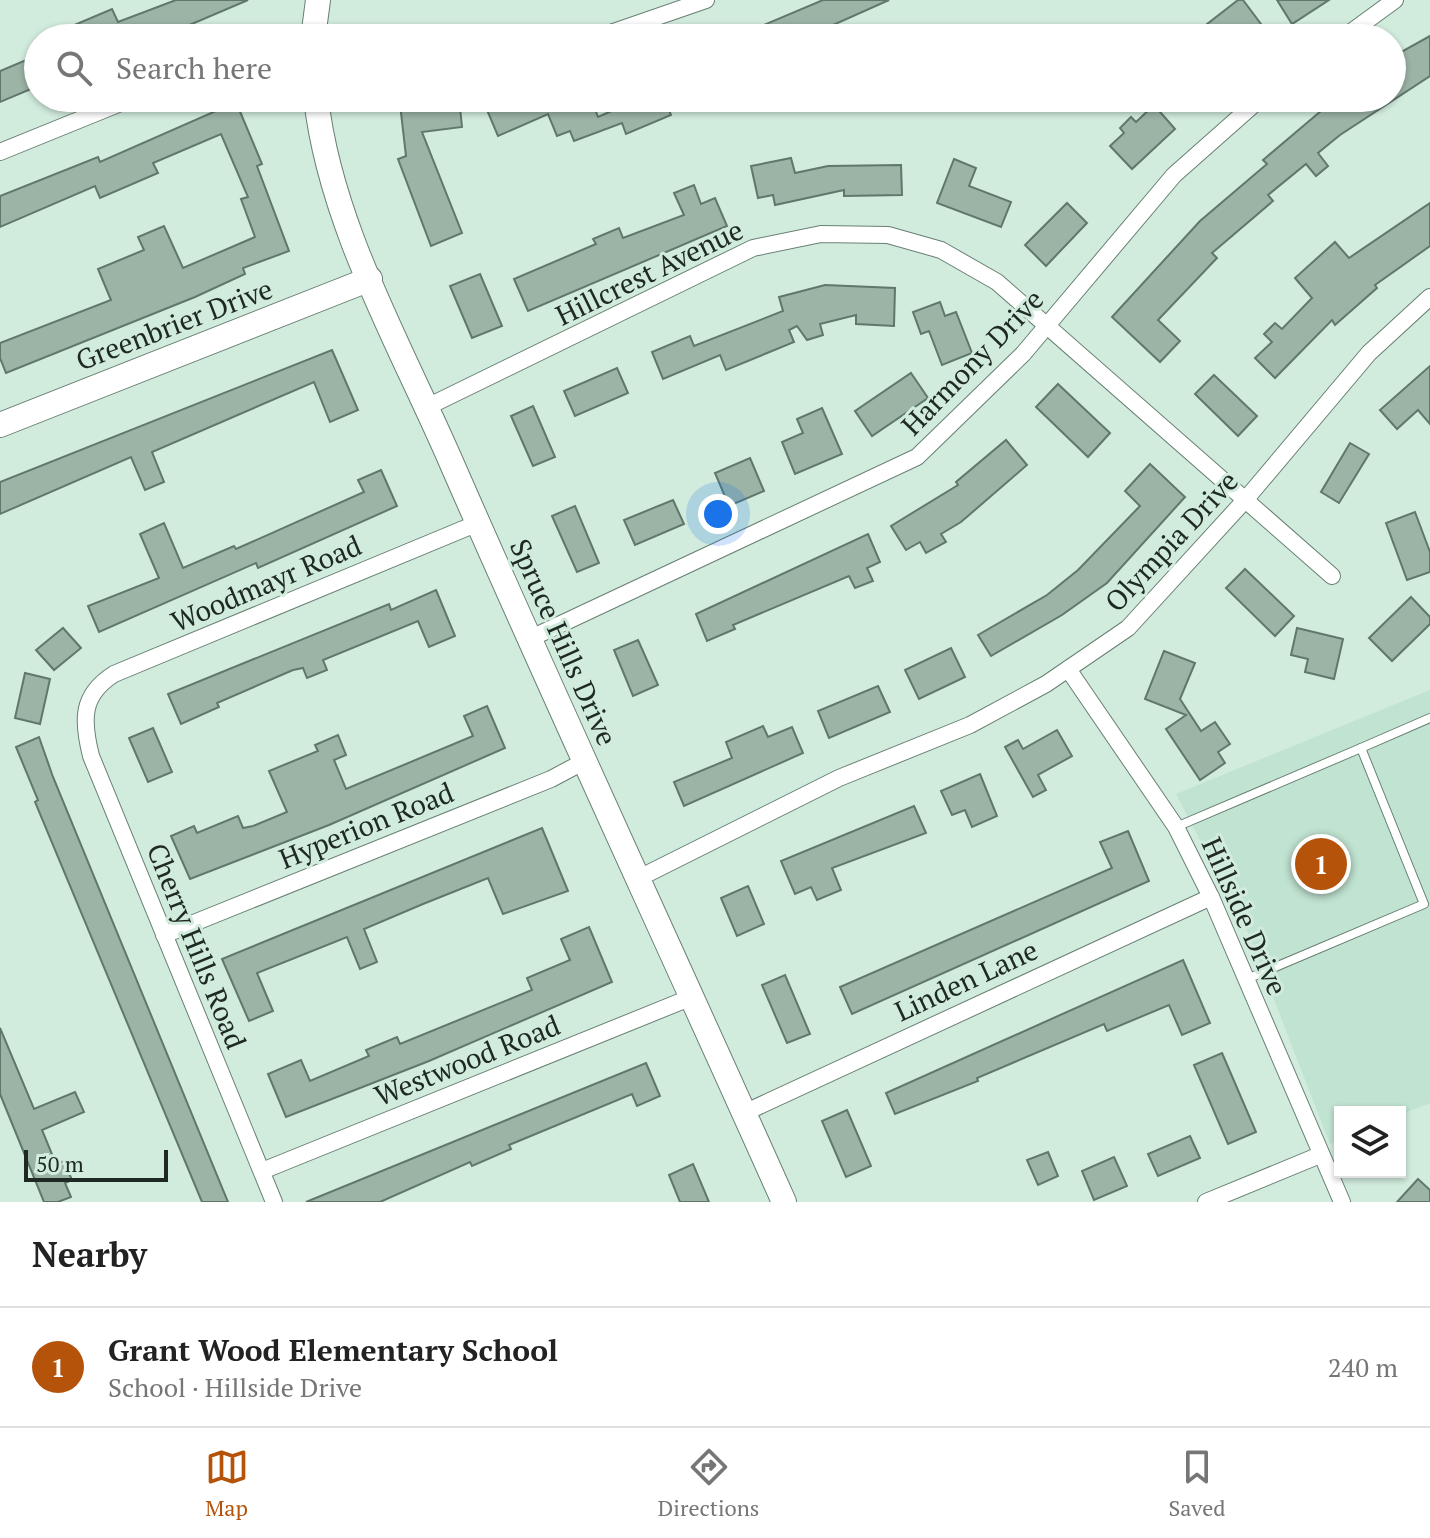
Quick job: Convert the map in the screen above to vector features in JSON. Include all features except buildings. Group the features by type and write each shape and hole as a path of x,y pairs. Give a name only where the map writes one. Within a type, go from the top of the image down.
{"main road":[{"path":"315,24 318,0"},
{"name":"Spruce Hills Drive","path":"318,112 330,183 370,279 784,1202"},
{"name":"Greenbrier Drive","path":"0,425 370,279"}],"street":[{"path":"1362,24 1395,0"},
{"path":"636,24 702,1"},
{"path":"0,152 99,112"},
{"name":"Harmony Drive","path":"529,639 917,457 1023,354 1174,175 1245,112"},
{"name":"Hillcrest Avenue","path":"427,407 753,248 821,234 888,235 941,250 997,282 1332,576"},
{"name":"Olympia Drive","path":"639,878 839,778 970,725 1068,669 1128,628 1246,499 1369,353 1430,297"},
{"name":"Woodmayr Road","path":"87,706 96,685 114,674 478,523"},
{"name":"Hillside Drive","path":"1068,669 1176,827 1211,897 1342,1202"},
{"name":"Cherry Hills Road","path":"87,706 84,729 91,756 274,1202"},
{"name":"Hyperion Road","path":"164,935 551,779 585,761"},
{"name":"Linden Lane","path":"744,1113 1211,897"},
{"name":"Westwood Road","path":"262,1171 692,997"},
{"path":"1206,1202 1320,1155"}],"lane":[{"path":"1176,827 1430,718"},
{"path":"1246,979 1424,904 1361,748"}],"shaded area":[{"path":"1430,690 1430,1103 1406,1113 1406,1106 1334,1106 1334,1142 1330,1144 1249,935 1176,794"}],"place":[{"name":"Grant Wood Elementary School","path":"1321,864"}]}
